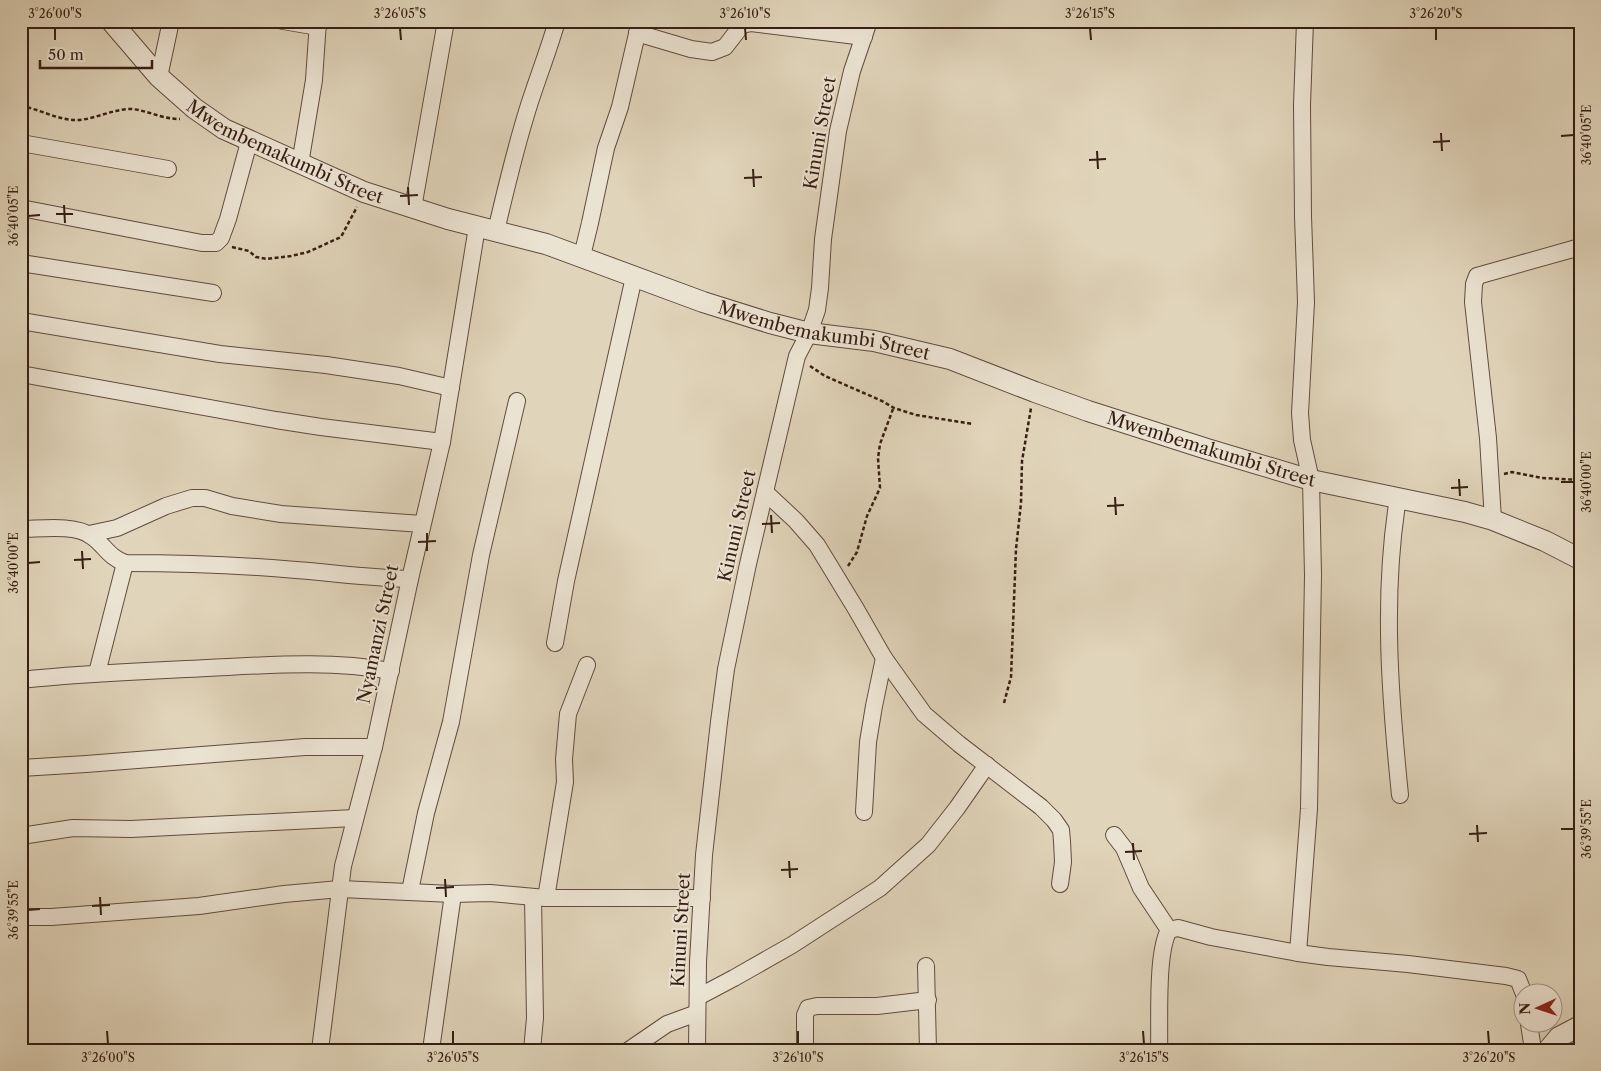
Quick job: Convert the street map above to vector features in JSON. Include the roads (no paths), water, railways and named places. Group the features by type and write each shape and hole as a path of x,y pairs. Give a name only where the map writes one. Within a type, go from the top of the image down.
{"street":[{"name":"Mwembemakumbi Street","path":"111,21 159,77 194,108 224,129 249,142 364,192 486,229 546,244 724,310 809,333 874,341 950,359 1035,392 1207,450 1311,480 1466,512 1493,520 1545,541 1580,559"},
{"path":"159,77 171,21"},
{"path":"283,21 318,24 314,80 300,164"},
{"path":"413,208 446,21"},
{"name":"Nyamanzi Street","path":"320,1050 343,866 374,747 422,524 442,442 451,388 486,229 514,156 557,21"},
{"name":"Kinuni Street","path":"697,1050 697,1005 704,855 726,670 764,492 797,356 809,333 817,310 823,239 838,131 852,72 869,21"},
{"path":"1298,953 1309,799 1313,575 1311,480 1302,440 1300,413 1306,302 1302,105 1305,21"},
{"path":"582,256 606,148 620,107 638,27 691,49 712,52 725,47 742,25 751,23 864,37"},
{"path":"21,208 202,243 216,243 221,238 228,219 249,142"},
{"path":"21,143 168,168"},
{"path":"1493,520 1488,438 1473,302 1474,284 1478,276 1580,247"},
{"path":"21,263 213,293"},
{"path":"555,644 566,581 634,277"},
{"path":"21,321 220,354 310,363 399,376 451,388"},
{"path":"21,374 285,421 442,442"},
{"path":"410,891 426,813 451,722 481,555 518,401"},
{"path":"764,492 796,521 816,545 839,580 884,658 924,714 987,766 1041,807 1054,820 1061,830 1063,862 1060,884"},
{"path":"89,534 116,528 166,506 192,498 205,498 257,511 281,514 422,524"},
{"path":"1398,498 1390,590 1390,670 1400,795"},
{"path":"21,529 56,528 78,530 89,534 116,560 125,563 265,567 354,576 410,579"},
{"path":"97,674 125,563"},
{"path":"864,812 868,742 884,658"},
{"path":"532,1050 535,1018 539,898 565,782 564,759 568,714 587,664"},
{"path":"21,680 97,674 280,665 363,666 391,671"},
{"path":"21,768 306,747 374,747"},
{"path":"630,1050 734,978 792,945 880,888 928,845 987,766"},
{"path":"21,836 73,828 130,829 355,818"},
{"path":"1114,836 1124,848 1141,888 1168,930"},
{"path":"21,917 68,916 199,906 284,894 340,889 453,894 490,893 539,898 702,898"},
{"path":"431,1050 453,894"},
{"path":"1168,930 1178,928 1211,937 1298,953 1506,976 1518,979 1520,984"},
{"path":"1160,1050 1161,960 1165,936 1168,930"},
{"path":"926,966 928,1050"},
{"path":"805,1050 805,1015 808,1008 817,1006 877,1006 928,1000"},
{"path":"1548,1050 1559,1037 1580,1026"},
{"path":"1531,1034 1533,1050"}]}
